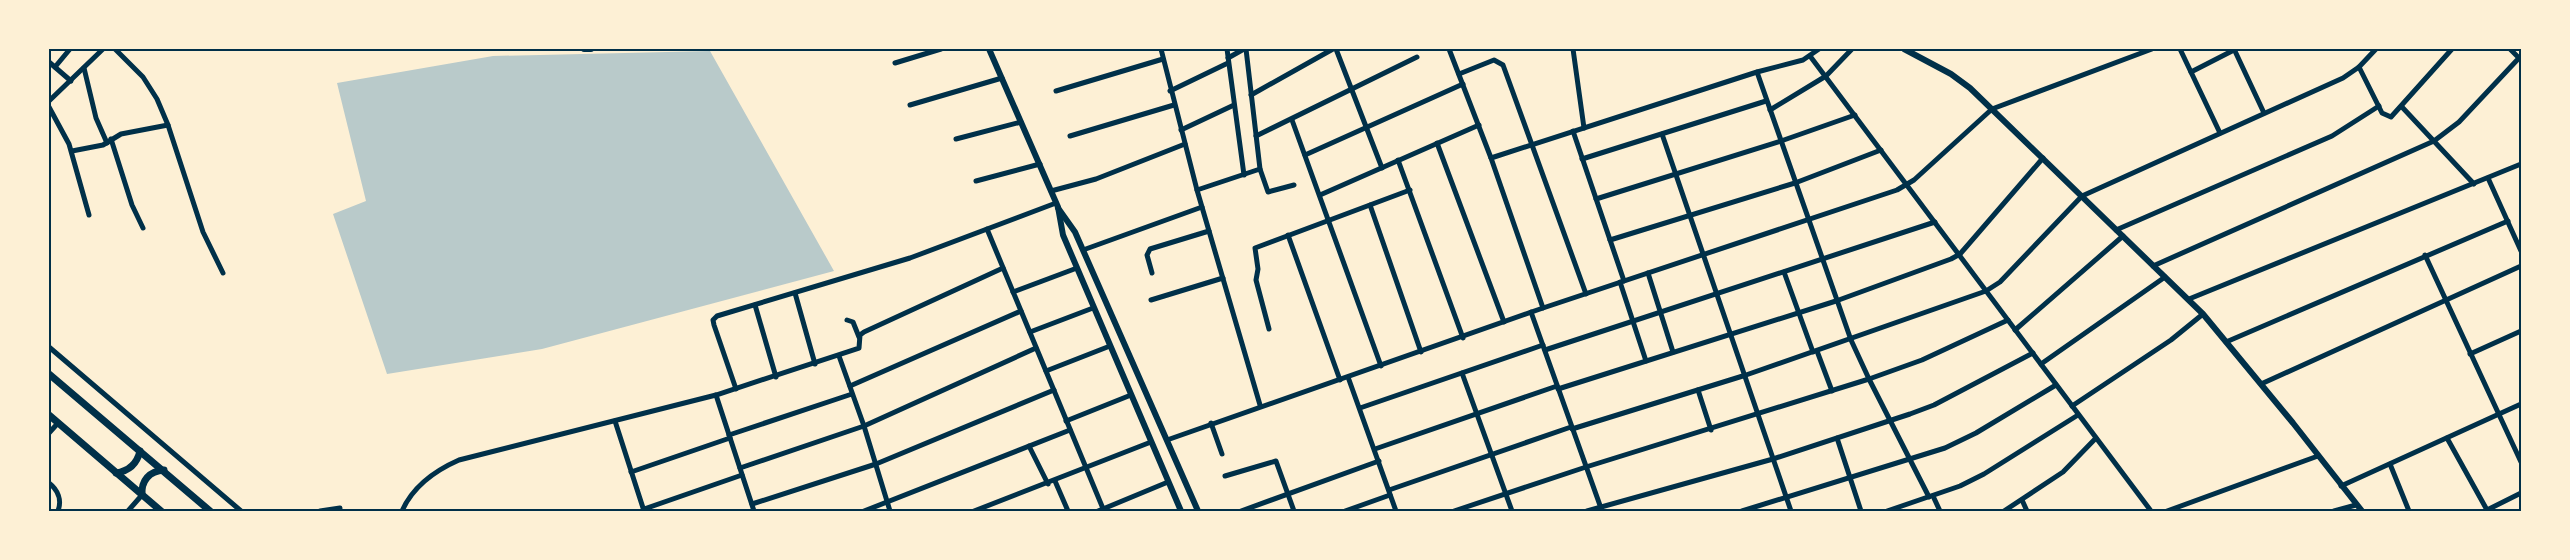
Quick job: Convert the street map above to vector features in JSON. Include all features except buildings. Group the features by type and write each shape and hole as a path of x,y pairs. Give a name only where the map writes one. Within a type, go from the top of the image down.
{"main road":[{"path":"49,374 210,511"},
{"path":"49,415 161,511"},
{"path":"116,473 126,471 134,465 140,451"},
{"path":"142,495 142,486 146,477 154,471 164,470"}],"street":[{"path":"55,67 70,49"},
{"path":"49,101 103,49"},
{"path":"115,49 143,77 157,99 168,125 200,223 223,273"},
{"path":"584,49 591,49"},
{"path":"895,63 941,49"},
{"path":"989,49 1057,205 1075,232 1198,511"},
{"path":"1161,49 1170,91 1202,208 1260,405"},
{"path":"1226,49 1244,175"},
{"path":"1170,91 1245,49 1260,169 1268,192 1294,185"},
{"path":"1251,95 1334,49 1382,168"},
{"path":"1449,49 1491,158 1543,308"},
{"path":"1573,49 1584,128"},
{"path":"1491,158 1810,56 1819,49"},
{"path":"1770,110 1826,76 1852,49"},
{"path":"1904,49 1951,74 1992,109 2203,314 2362,511"},
{"path":"1166,440 1260,405 1463,338 1531,312 1808,221 1907,185 1992,109 2152,49"},
{"path":"2180,49 2220,133"},
{"path":"2191,72 2234,49 2264,113"},
{"path":"1345,511 1389,492 1491,454 1746,375 1851,340 1986,291 2000,282 2082,196 2327,86 2359,68 2376,49"},
{"path":"2359,68 2386,117 2391,117 2402,107 2452,49"},
{"path":"2153,266 2434,141 2459,122 2519,58 2512,49"},
{"path":"1810,56 2151,511"},
{"path":"1256,136 1417,57"},
{"path":"1056,91 1163,59"},
{"path":"1459,74 1494,60 1500,62 1533,144 1586,294"},
{"path":"49,62 71,81"},
{"path":"84,68 96,118 109,141 132,205 143,228"},
{"path":"1757,72 1851,340 1890,420 1940,511"},
{"path":"910,105 1002,78"},
{"path":"1305,154 1463,84"},
{"path":"1582,159 1766,101"},
{"path":"1070,136 1174,105"},
{"path":"1181,130 1234,105"},
{"path":"2116,230 2332,136 2379,106"},
{"path":"49,107 72,152 89,215"},
{"path":"2402,107 2474,184"},
{"path":"1596,199 1676,175 1854,115"},
{"path":"1292,120 1330,220 1381,366"},
{"path":"956,139 1021,122"},
{"path":"72,152 109,141 121,134 168,125"},
{"path":"1320,194 1479,126"},
{"path":"1573,131 1610,240 1646,361"},
{"path":"1662,134 1791,511"},
{"path":"1438,143 1504,322"},
{"path":"1051,190 1096,179 1185,144"},
{"path":"1610,240 1795,183 1881,150"},
{"path":"1375,449 1476,414 1836,301 1960,254 2043,158"},
{"path":"1398,160 1463,338"},
{"path":"976,181 1040,164"},
{"path":"2189,300 2521,164"},
{"path":"1197,190 1260,169"},
{"path":"2488,178 2521,251"},
{"path":"1269,329 1256,280 1258,269 1254,251 1256,247 1410,190"},
{"path":"736,389 714,325 714,320 717,316 910,258 1057,205"},
{"path":"1057,205 1060,226 1093,308 1181,511"},
{"path":"1370,205 1421,352"},
{"path":"1083,250 1202,208"},
{"path":"1360,408 1462,373 1660,313 1935,222"},
{"path":"2226,342 2425,255 2508,222"},
{"path":"987,229 1087,468 1102,511 1168,482"},
{"path":"1152,274 1147,255 1150,250 1209,230"},
{"path":"1288,235 1340,380"},
{"path":"2016,330 2123,236"},
{"path":"2425,255 2521,462"},
{"path":"2260,384 2521,266"},
{"path":"859,338 864,332 1003,268"},
{"path":"1013,292 1077,268"},
{"path":"1784,272 1832,391"},
{"path":"1648,273 1673,352"},
{"path":"2041,364 2165,277"},
{"path":"1151,300 1223,278"},
{"path":"795,293 815,364"},
{"path":"755,305 776,377"},
{"path":"1030,332 1093,308"},
{"path":"850,386 1021,311"},
{"path":"1531,312 1601,509"},
{"path":"2072,406 2171,340 2203,314"},
{"path":"402,511 415,489 435,472 453,463 716,395 776,377 859,348 859,338 853,322 847,320"},
{"path":"1454,511 1586,467 1711,430 1869,379 1922,360 2008,320"},
{"path":"2470,354 2521,331"},
{"path":"1046,371 1110,346"},
{"path":"49,348 241,511"},
{"path":"740,468 864,426 1036,348"},
{"path":"1587,511 1601,509 1773,459 1934,405 2033,353"},
{"path":"839,356 864,426 890,511"},
{"path":"1462,373 1512,511"},
{"path":"1348,377 1396,511"},
{"path":"1742,511 1787,499 1911,460 1961,441 2056,385"},
{"path":"752,504 876,464 1054,390"},
{"path":"1698,390 1711,430"},
{"path":"631,472 852,394"},
{"path":"716,395 754,511"},
{"path":"1066,421 1132,395"},
{"path":"2341,486 2521,404"},
{"path":"1887,511 1931,496 1984,474 2078,415"},
{"path":"615,421 644,510 742,475"},
{"path":"49,433 58,423"},
{"path":"1211,423 1222,454"},
{"path":"864,511 1070,430"},
{"path":"1837,438 1861,511"},
{"path":"2004,511 2064,472 2096,438"},
{"path":"2448,438 2486,511 2521,493"},
{"path":"974,511 989,509 1151,442"},
{"path":"1029,446 1048,484"},
{"path":"2167,511 2318,456"},
{"path":"1224,476 1274,460 1277,463 1294,511"},
{"path":"1241,511 1379,461"},
{"path":"2390,464 2409,511"},
{"path":"1055,481 1068,511"},
{"path":"49,483 58,493 60,506 58,511"},
{"path":"128,511 142,495"},
{"path":"2022,500 2027,511"},
{"path":"2334,511 2356,505"},
{"path":"320,511 340,508"}],"shaded area":[{"path":"710,51 834,271 542,349 387,374 333,214 366,201 337,83 493,56"}]}
